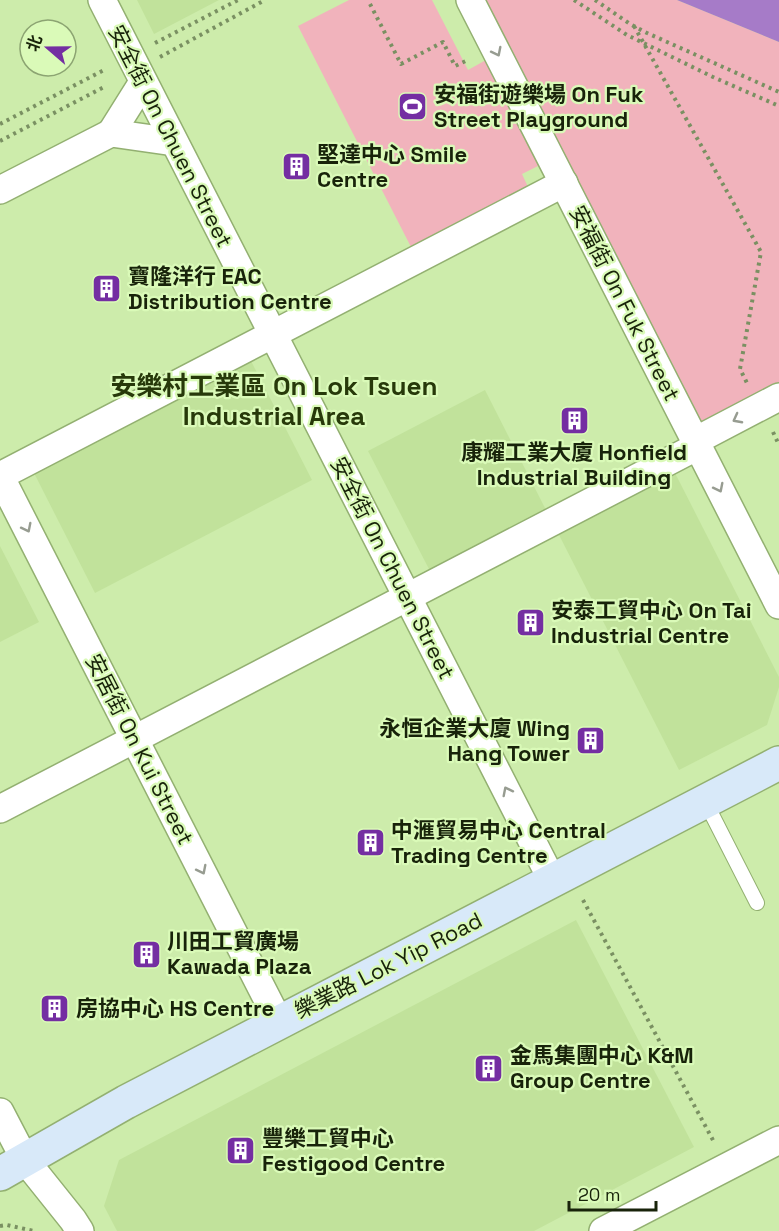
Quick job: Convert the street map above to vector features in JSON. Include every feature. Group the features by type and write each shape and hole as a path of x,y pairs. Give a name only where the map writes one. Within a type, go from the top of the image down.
{"street":[{"name":"安全街 On Chuen Street","path":"102,0 552,880"},
{"name":"安福街 On Fuk Street","path":"470,0 779,605"},
{"path":"0,190 111,133 143,82"},
{"path":"111,133 174,142"},
{"path":"0,476 564,183"},
{"path":"0,809 407,597 779,397"},
{"name":"安居街 On Kui Street","path":"0,476 279,1022"},
{"name":"樂業路 Lok Yip Road","path":"13,1167 126,1102 779,763"},
{"path":"0,1112 13,1167 73,1220 80,1231"},
{"path":"603,1231 779,1140"}],"lane":[{"path":"705,801 757,903"}],"path":[{"path":"574,0 627,35 712,77 779,106"},
{"path":"595,0 634,26 779,92"},
{"path":"370,4 401,64 443,42 455,66 472,58"},
{"path":"634,26 761,252 740,369 747,383"},
{"path":"772,431 779,445"},
{"path":"581,895 716,1145"},
{"path":"0,1226 7,1225 34,1231"}],"shaded area":[{"path":"137,0 219,0 154,34"},
{"path":"349,0 432,0 468,70 504,50 478,0 677,0 779,42 779,394 699,435 546,162 522,174 528,187 411,247 298,26"},
{"path":"677,0 779,0 779,42"},
{"path":"251,361 312,480 95,593 34,473"},
{"path":"485,390 546,510 430,571 368,451"},
{"path":"675,473 779,677 779,687 767,725 679,770 558,533"},
{"path":"0,546 39,622 0,642"},
{"path":"576,920 694,1147 534,1231 117,1231 104,1206 119,1160"}],"place":[{"name":"安福街遊樂場 On Fuk Street Playground","path":"413,107"},
{"name":"堅達中心 Smile Centre","path":"296,167"},
{"name":"寶隆洋行 EAC Distribution Centre","path":"107,289"},
{"name":"康耀工業大廈 Honfield Industrial Building","path":"574,420"},
{"name":"安泰工貿中心 On Tai Industrial Centre","path":"530,623"},
{"name":"永恒企業大廈 Wing Hang Tower","path":"591,741"},
{"name":"中滙貿易中心 Central Trading Centre","path":"370,843"},
{"name":"川田工貿廣場 Kawada Plaza","path":"146,954"},
{"name":"房協中心 HS Centre","path":"55,1008"},
{"name":"金馬集團中心 K&M Group Centre","path":"489,1068"},
{"name":"豐樂工貿中心 Festigood Centre","path":"241,1151"}],"district":[{"name":"安樂村工業區 On Lok Tsuen Industrial Area","path":"274,400"}]}
